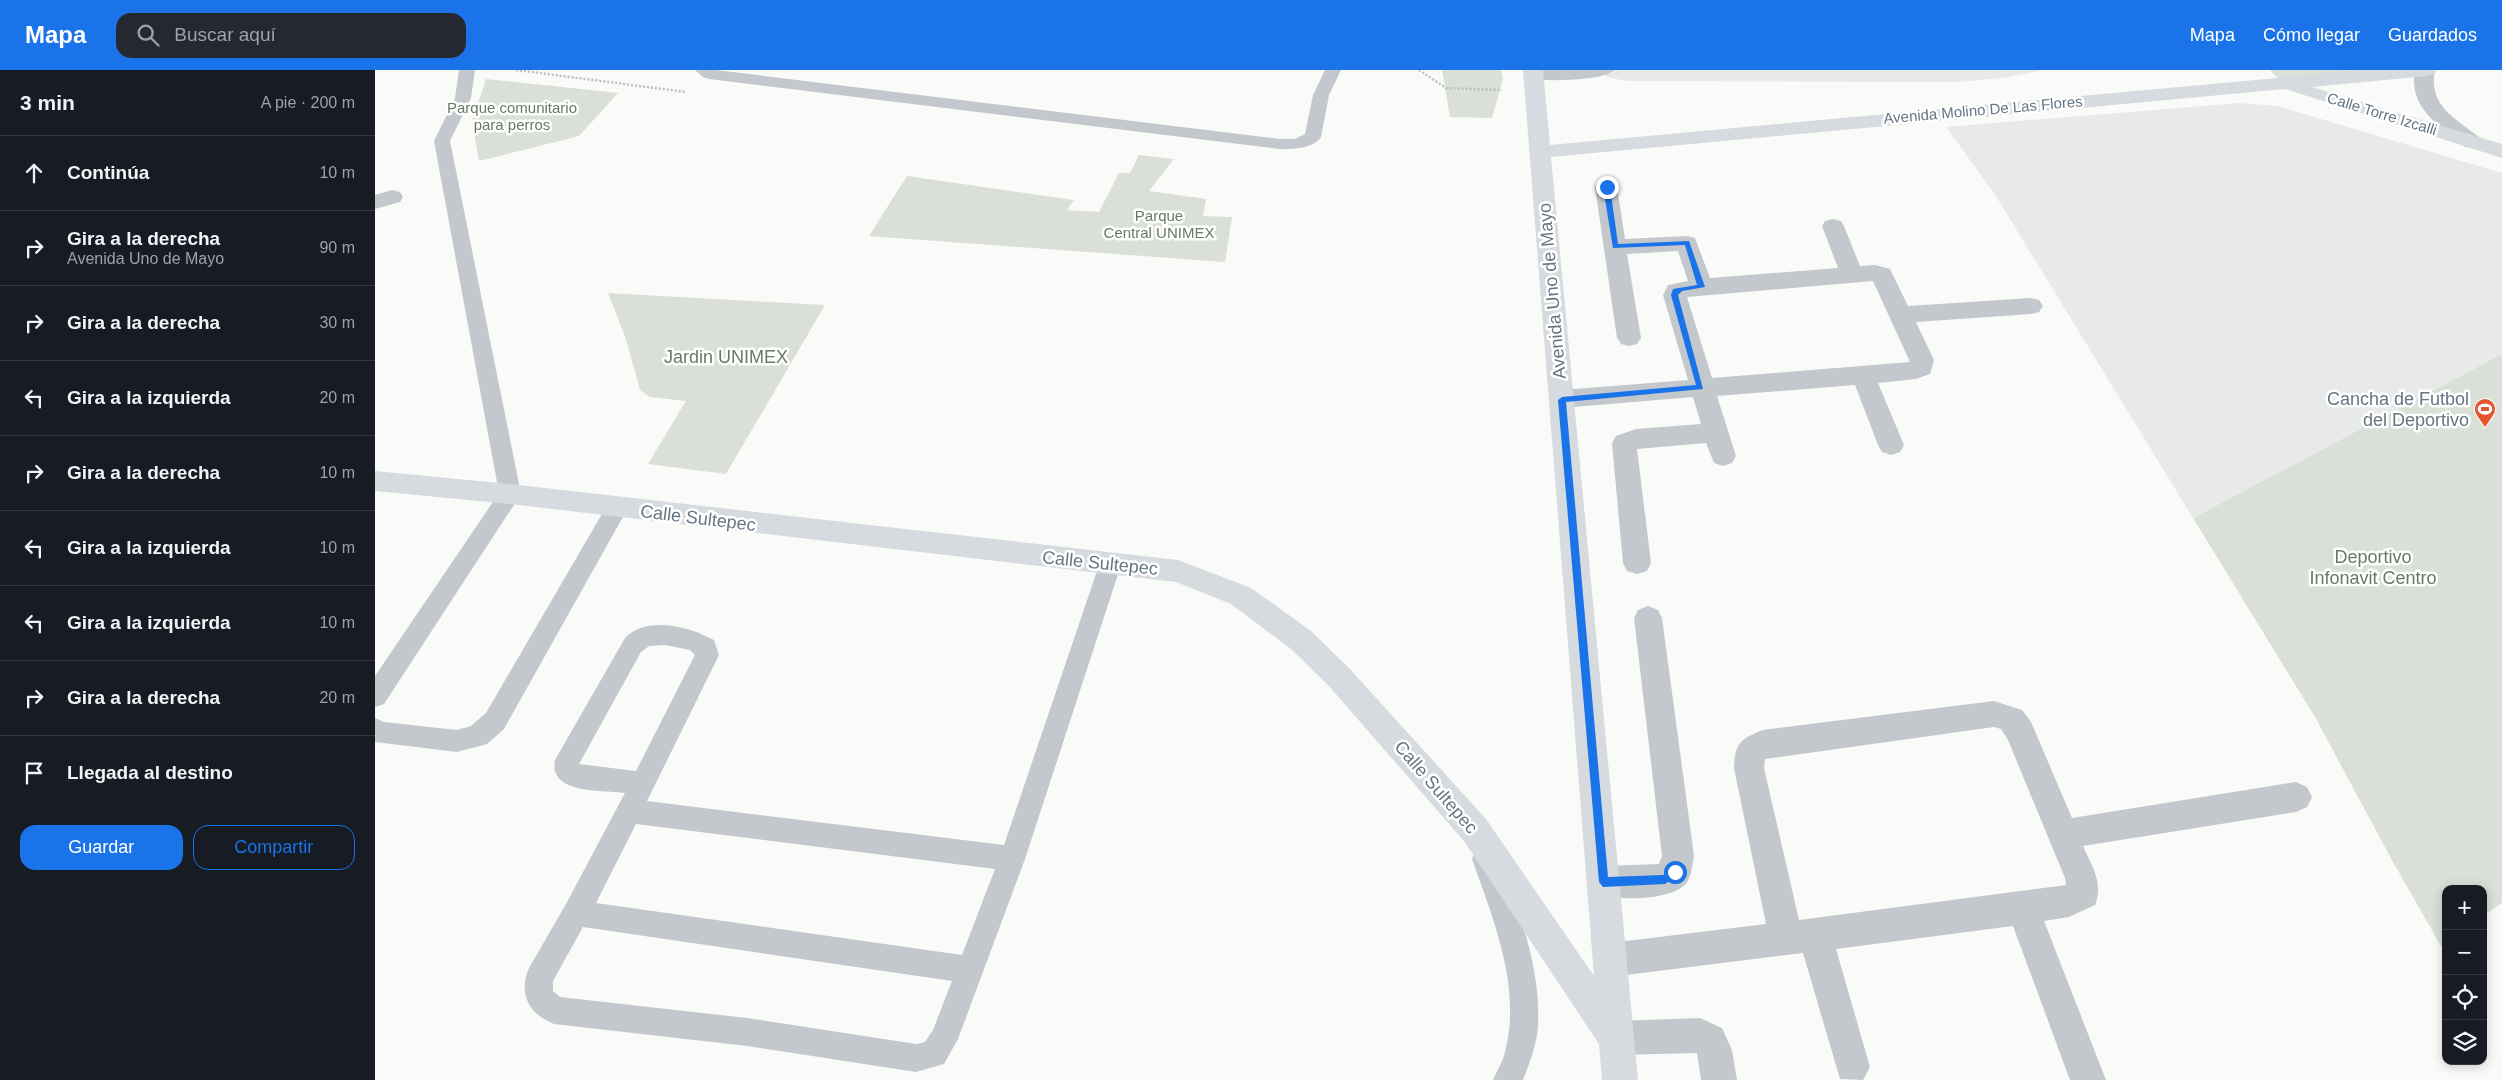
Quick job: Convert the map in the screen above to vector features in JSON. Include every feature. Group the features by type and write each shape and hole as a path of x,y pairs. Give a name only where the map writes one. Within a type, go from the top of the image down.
{"main road":[{"name":"Avenida Molino De Las Flores","path":"1540,152 2272,76 2426,70"},
{"name":"Calle Torre Izcalli","path":"2272,76 2502,151"},
{"name":"Avenida Uno de Mayo","path":"1534,78 1620,1080"},
{"name":"Calle Sultepec","path":"375,482 510,494 1178,572 1241,596 1301,640 1338,676 1475,830 1616,1038"}],"street":[{"path":"2426,70 2423,88 2429,102 2441,117 2472,142"},
{"path":"1607,187 1629,338"},
{"path":"1833,226 1852,275"},
{"path":"1615,247 1687,243 1701,287"},
{"path":"1562,400 1701,387 1863,375 1921,368 1922,360 1902,315 1882,275 1875,273 1701,287 1676,291 1675,295 1701,387 1719,444 1636,439 1625,442 1624,449 1637,563"},
{"path":"1902,315 2031,306"},
{"path":"1863,375 1891,446"},
{"path":"1603,882 1665,880 1675,872 1678,856 1648,618"},
{"path":"1610,960 1801,936 2023,909 2069,901 2083,894 2081,878 2064,834 2020,732 2011,719 1995,714 1763,744 1750,752 1749,768 1801,936 1852,1067"},
{"path":"2064,834 2296,797"},
{"path":"2023,909 2088,1080"},
{"path":"1616,1038 1700,1035 1710,1040 1714,1050 1719,1080"}],"lane":[{"path":"375,696 510,494 442,141 463,98 467,70"},
{"path":"703,70 709,74 1280,144 1297,144 1313,137 1321,95 1333,70"},
{"path":"1534,78 1599,73 1606,70"},
{"path":"375,729 377,732 457,741 478,736 495,721 617,508"},
{"path":"643,784 572,775 565,770 567,760 633,645 642,638 653,635 696,641 706,647 707,656 643,784 629,812 576,913 539,978 539,998 554,1010 747,1032 916,1058 934,1054 944,1039 1012,859 1109,565"},
{"path":"629,812 1012,859"},
{"path":"1475,830 1513,943 1523,987 1523,1031 1515,1068 1508,1080"},
{"path":"576,913 970,970"}],"path":[{"path":"516,70 686,92"},
{"path":"1419,70 1446,88 1534,78"}],"shaded area":[{"path":"1596,70 2044,70 2003,78 1958,82 1626,81 1607,77"},
{"path":"2239,103 2278,106 2502,173 2502,354 2193,518 1994,193 1946,127"}],"green space":[{"path":"1442,70 1501,70 1503,79 1492,118 1450,117"},
{"path":"2270,70 2401,70 2280,80"},
{"name":"Parque comunitario para perros","path":"486,79 618,93 579,136 479,161 472,122"},
{"name":"Parque Central UNIMEX","path":"1139,155 1174,159 1149,191 1206,199 1203,216 1232,217 1225,262 869,236 907,176 1074,200 1067,210 1099,212 1119,173 1130,173"},
{"name":"Jardin UNIMEX","path":"608,293 825,305 726,474 648,464 686,401 650,397 640,390 626,339"},
{"name":"Deportivo Infonavit Centro","path":"2502,354 2502,903 2487,913 2487,885 2442,885 2441,946 2393,862 2315,717 2193,518"}],"place":[{"name":"Cancha de Futbol del Deportivo","path":"2485,428"}],"route":[{"path":"1607,187 1615,247 1687,243 1690,247 1701,287 1681,289 1676,291 1675,295 1701,387 1562,400 1603,882 1665,880 1675,872"}]}
